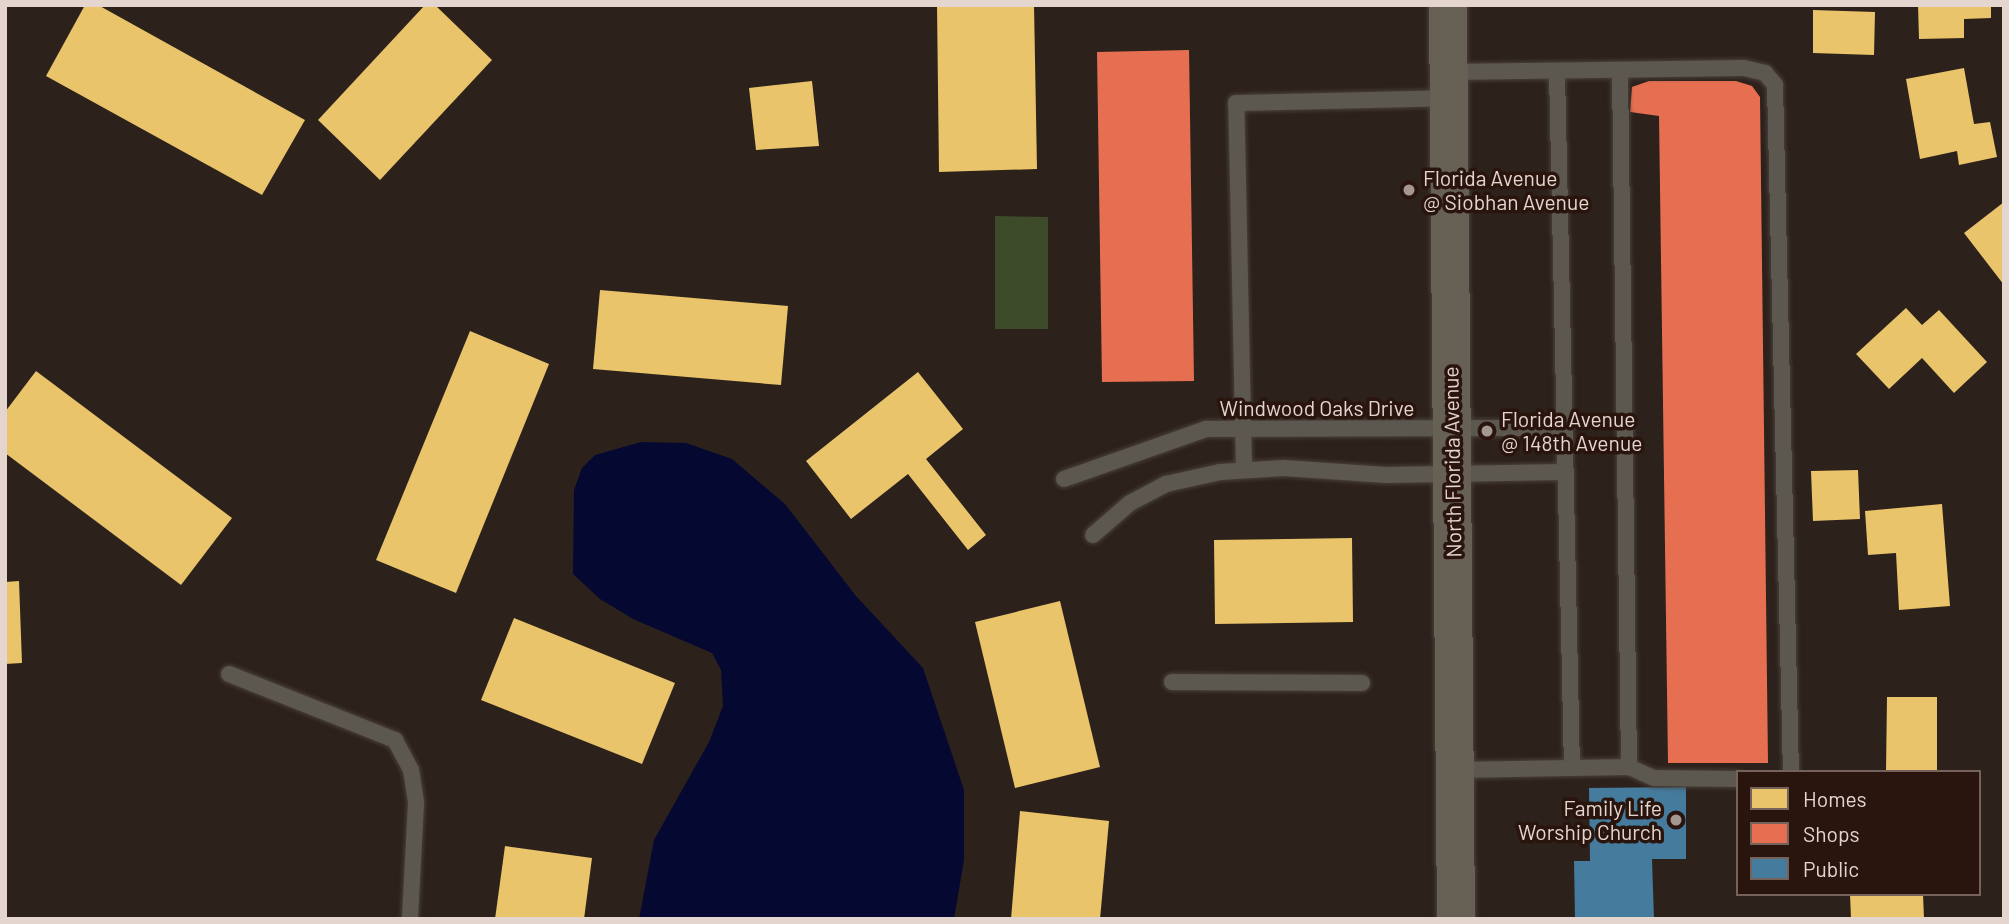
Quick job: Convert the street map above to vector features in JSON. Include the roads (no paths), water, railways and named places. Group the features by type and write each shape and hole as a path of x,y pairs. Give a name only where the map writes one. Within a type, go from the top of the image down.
{"main road":[{"name":"North Florida Avenue","path":"1448,5 1456,919"}],"lane":[{"path":"1244,470 1236,103 1449,85 1519,71 1744,68 1765,73 1774,85 1791,770"},
{"path":"1620,70 1629,767"},
{"path":"1557,71 1572,768"},
{"name":"Windwood Oaks Drive","path":"1065,479 1206,429 1563,428"},
{"path":"1093,535 1130,503 1166,484 1244,470 1564,472"},
{"path":"229,674 395,740 411,770 416,803 411,919"},
{"path":"1172,682 1362,683"},
{"path":"1455,770 1629,767 1654,778 1736,779"}],"place":[{"name":"Florida Avenue @ Siobhan Avenue","path":"1409,190"},
{"name":"Florida Avenue @ 148th Avenue","path":"1487,431"},
{"name":"Family Life Worship Church","path":"1676,820"}]}
